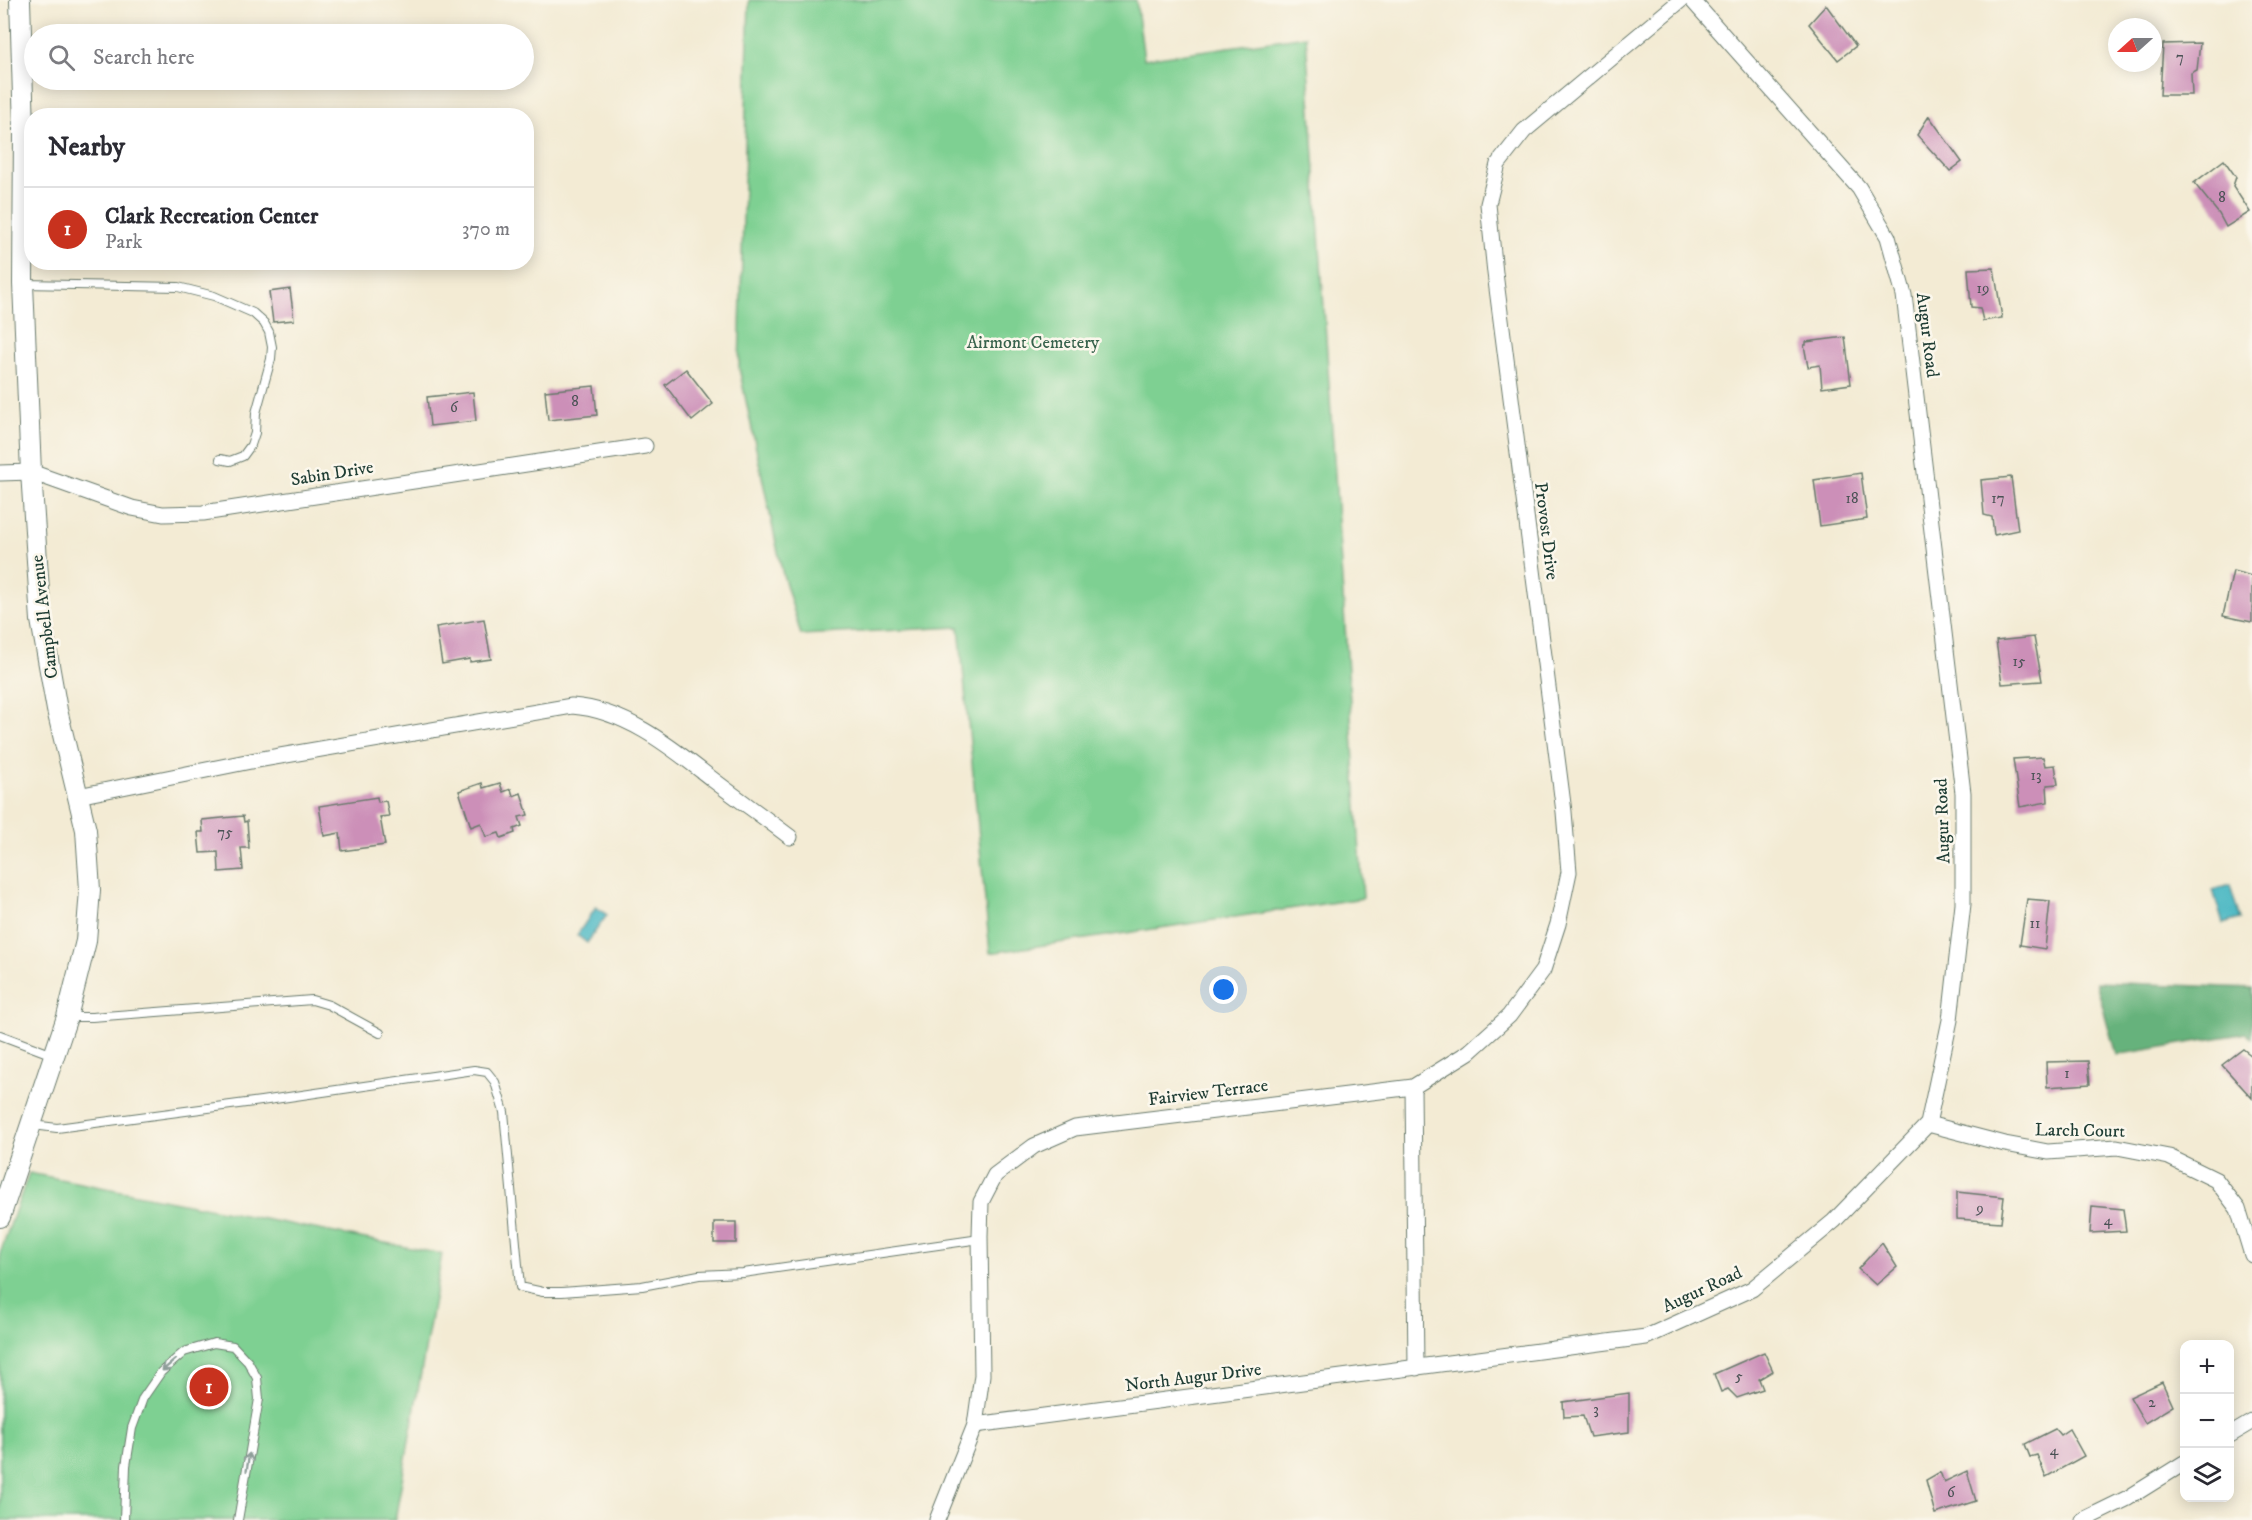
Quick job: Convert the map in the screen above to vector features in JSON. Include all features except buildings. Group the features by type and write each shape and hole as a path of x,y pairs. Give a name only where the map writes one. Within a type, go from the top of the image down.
{"street":[{"name":"Campbell Avenue","path":"1,1209 32,1125 67,1017 86,941 90,890 86,830 57,710 41,620 31,472 23,284 24,129 20,0"},
{"name":"Provost Drive","path":"1413,1087 1468,1052 1509,1016 1543,970 1558,924 1569,872 1564,812 1495,273 1488,204 1495,174 1498,164 1524,131 1681,0"},
{"name":"Augur Road","path":"1416,1368 1646,1337 1752,1289 1834,1221 1928,1124 1950,1020 1963,904 1963,793 1904,294 1888,237 1859,188 1692,0"},
{"name":"Sabin Drive","path":"31,472 132,508 163,514 203,513 645,446"},
{"path":"0,473 31,472"},
{"path":"78,796 251,761 572,706 611,713 633,723 696,765 790,837"},
{"name":"Fairview Terrace","path":"937,1520 975,1425 982,1375 981,1202 994,1175 1034,1146 1075,1128 1413,1087"},
{"path":"1413,1087 1416,1368"},
{"name":"Larch Court","path":"1928,1124 2005,1144 2048,1152 2117,1147 2169,1157 2216,1180 2238,1209 2252,1256"},
{"name":"North Augur Drive","path":"975,1425 1416,1368"},
{"path":"2234,1433 2252,1422"},
{"path":"2083,1520 2128,1498 2180,1466"}],"lane":[{"path":"23,284 178,287 214,296 253,313 264,323 269,332 272,347 271,359 256,413 255,433 251,445 243,456 230,461 220,459"},
{"path":"67,1017 312,1000 329,1005 380,1033"},
{"path":"0,1035 55,1056"},
{"path":"32,1125 57,1128 474,1070 487,1072 495,1082 504,1112 520,1287 552,1292 642,1286 699,1275 743,1273 980,1239"},
{"path":"124,1520 126,1466 132,1428 142,1398 161,1372 184,1352 214,1343 233,1346 248,1362 257,1378 259,1399 238,1520"}],"green space":[{"name":"Airmont Cemetery","path":"749,0 1136,0 1144,59 1306,36 1363,898 990,953 959,627 801,635 782,571 739,368"},
{"path":"2096,982 2252,988 2252,1038 2247,1033 2116,1055"},
{"path":"29,1173 442,1254 395,1520 0,1520 0,1253"}],"water":[{"path":"2230,885 2240,919 2223,924 2213,890"},
{"path":"596,907 607,915 587,943 577,935"}],"place":[{"name":"Clark Recreation Center","path":"209,1387"}]}
